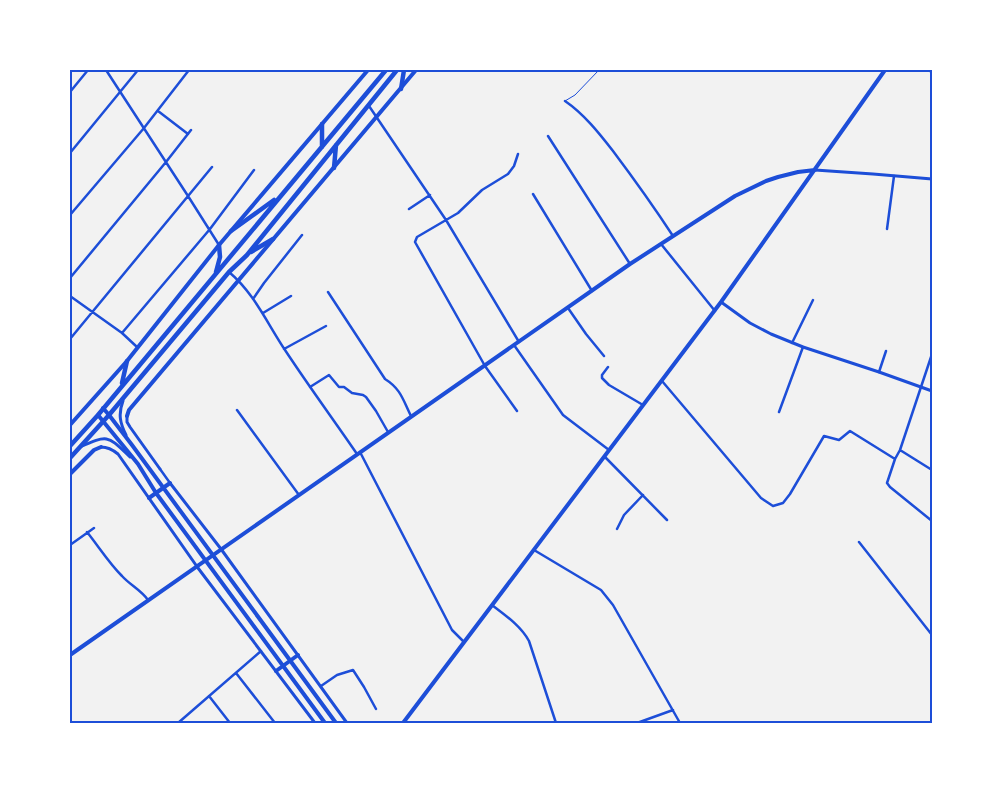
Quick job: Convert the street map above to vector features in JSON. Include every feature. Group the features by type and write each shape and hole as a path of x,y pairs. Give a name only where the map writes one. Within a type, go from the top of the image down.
{"highway":[{"path":"70,458 110,415 229,272 247,255 397,70"},
{"path":"403,87 404,70"},
{"path":"70,446 98,415 385,71"},
{"path":"362,100 368,105"},
{"path":"322,124 322,147"},
{"path":"334,168 336,144"},
{"path":"231,231 281,195"},
{"path":"247,255 273,239"},
{"path":"216,273 220,257 219,246"},
{"path":"122,385 126,361"}],"main road":[{"path":"70,425 126,361 231,231 368,70"},
{"path":"127,416 129,410 416,70"},
{"path":"403,723 715,311 885,70"},
{"path":"70,655 630,264 735,196 766,181 798,172 815,170"},
{"path":"103,408 336,723"},
{"path":"98,415 138,464 156,493 325,723"},
{"path":"70,474 94,450 101,447"},
{"path":"149,498 170,483"},
{"path":"276,671 298,655"}],"street":[{"path":"70,92 88,70"},
{"path":"106,70 210,229 219,246"},
{"path":"70,154 138,70"},
{"path":"70,215 144,128 189,70"},
{"path":"565,101 597,131 628,170 674,236"},
{"path":"368,105 446,220 519,342"},
{"path":"158,110 188,134"},
{"path":"70,278 191,130"},
{"path":"548,136 630,264"},
{"path":"517,411 485,366 415,242 417,237 458,213 490,184 508,174 514,166 518,154"},
{"path":"70,339 212,167"},
{"path":"122,333 210,229 254,170"},
{"path":"815,170 932,179"},
{"path":"887,229 894,176"},
{"path":"533,194 592,291"},
{"path":"409,210 430,195"},
{"path":"254,299 264,283 302,235"},
{"path":"661,244 715,311"},
{"path":"229,272 239,280 254,299 284,349 358,453 452,630 464,642"},
{"path":"328,292 385,379 398,390 411,417"},
{"path":"70,296 122,333 137,347"},
{"path":"263,314 291,296"},
{"path":"792,343 813,300"},
{"path":"721,302 750,323 792,343 932,391"},
{"path":"568,308 604,356"},
{"path":"284,349 326,326"},
{"path":"514,345 564,415 609,450"},
{"path":"779,412 803,347"},
{"path":"880,372 886,351"},
{"path":"932,354 887,483 932,521"},
{"path":"608,366 602,378 643,405"},
{"path":"310,387 329,375 339,387 344,387 352,393 363,395 388,432"},
{"path":"662,380 761,498 773,506 783,503 790,494 824,436 839,440 850,431 896,459"},
{"path":"124,398 120,408 119,419 132,445"},
{"path":"237,410 299,495"},
{"path":"127,416 127,422 130,427 170,483 221,549 348,723"},
{"path":"79,448 102,438 108,439 114,441 138,464"},
{"path":"101,447 113,449 118,454 197,566 315,723"},
{"path":"900,450 932,470"},
{"path":"604,456 667,520"},
{"path":"617,529 624,515 643,495"},
{"path":"70,544 94,528"},
{"path":"87,532 117,571 148,600"},
{"path":"859,542 932,635"},
{"path":"534,550 601,590 613,605 680,723"},
{"path":"492,605 527,636 556,723"},
{"path":"178,723 261,651"},
{"path":"321,686 337,675 353,670 376,709"},
{"path":"236,673 275,723"},
{"path":"209,696 230,723"},
{"path":"637,723 673,710"}],"lane":[{"path":"565,101 575,95 599,70"}],"railway":[{"path":"926,70 932,73"}]}
